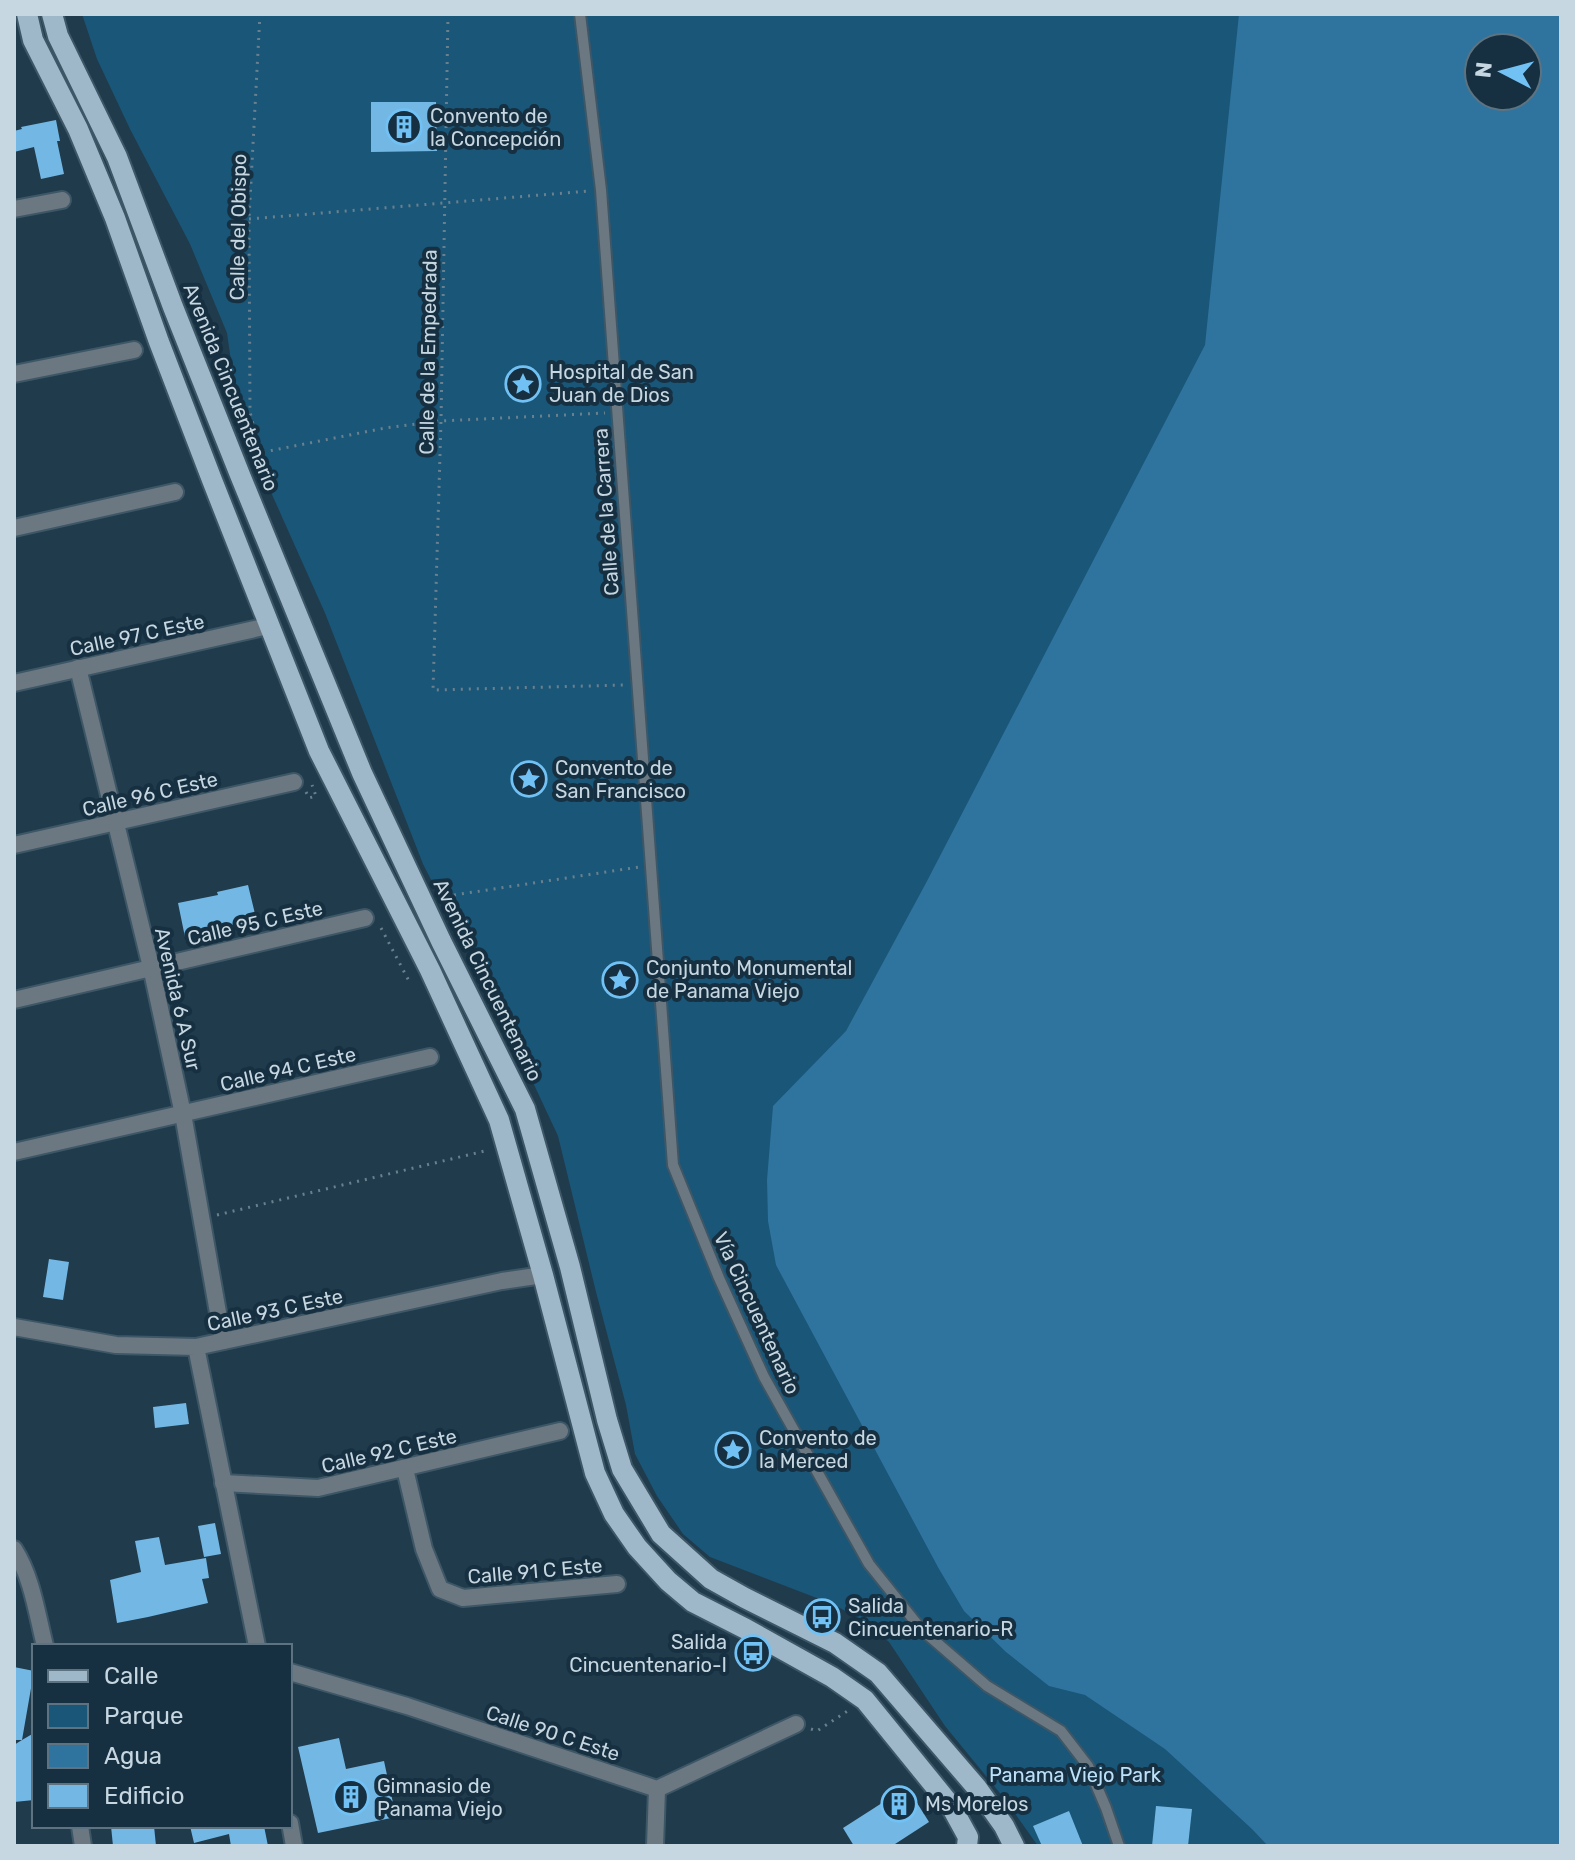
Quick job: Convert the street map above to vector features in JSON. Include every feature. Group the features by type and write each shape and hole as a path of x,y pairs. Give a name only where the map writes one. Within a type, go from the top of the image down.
{"main road":[{"path":"27,14 33,40 78,129 115,218 159,342 319,751 430,970 499,1120 595,1473 614,1514 637,1547 668,1581 693,1602 832,1677 865,1700 951,1806 968,1837 967,1846"},
{"name":"Avenida Cincuentenario","path":"52,14 58,36 117,157 157,265 362,773 525,1109 622,1469 661,1534 711,1579 835,1643 878,1673 977,1788 1014,1846"}],"street":[{"path":"14,209 62,200"},
{"path":"14,374 134,350"},
{"path":"14,528 175,492"},
{"name":"Calle 97 C Este","path":"14,683 268,626"},
{"name":"Avenida 6 A Sur","path":"78,668 151,967 183,1114 223,1341"},
{"name":"Calle 96 C Este","path":"14,845 294,782"},
{"name":"Calle 95 C Este","path":"14,1000 365,918"},
{"name":"Calle 94 C Este","path":"14,1152 430,1057"},
{"name":"Calle 93 C Este","path":"14,1327 116,1345 196,1347 502,1281 543,1275"},
{"path":"196,1347 257,1644"},
{"name":"Calle 92 C Este","path":"223,1483 318,1488 560,1431"},
{"name":"Calle 91 C Este","path":"405,1469 424,1549 440,1589 463,1598 617,1584"},
{"path":"14,1549 22,1561 44,1644"},
{"name":"Calle 90 C Este","path":"292,1673 407,1706 657,1789"},
{"path":"655,1846 657,1789 796,1724"}],"lane":[{"name":"Calle de la Carrera","path":"580,14 601,190 651,865"},
{"name":"Vía Cincuentenario","path":"651,865 673,1165 764,1377 869,1564 921,1629 987,1686 1061,1731 1088,1766 1119,1846"}],"path":[{"name":"Calle del Obispo","path":"260,14 249,219 250,412 257,440 264,452 385,428 441,421"},
{"name":"Calle de la Empedrada","path":"448,14 433,690 636,685"},
{"path":"249,219 601,190"},
{"path":"441,421 617,412"},
{"path":"454,895 651,865"},
{"path":"365,918 380,926 409,981 430,970"},
{"path":"201,1219 506,1146"},
{"path":"796,1724 817,1731 865,1700"}],"green space":[{"name":"Panama Viejo Park","path":"82,14 1561,14 1561,1846 1038,1846 1004,1798 945,1726 889,1642 835,1605 710,1557 683,1534 657,1496 635,1454 626,1405 558,1136 423,864 325,613 240,423 227,333 190,244 97,59"}],"water":[{"path":"1239,14 1561,14 1561,1846 1268,1846 1165,1749 1085,1695 1049,1686 1006,1652 964,1611 776,1265 768,1221 767,1180 773,1106 846,1031 1205,345"}],"building":[{"name":"Convento de la Concepción","path":"371,102 436,102 437,151 371,152"},
{"path":"56,120 64,174 41,179 34,147 14,152 14,131"},
{"path":"248,885 257,922 186,942 178,903"},
{"path":"49,1259 69,1262 63,1300 43,1297"},
{"path":"186,1403 189,1424 155,1428 153,1407"},
{"path":"215,1523 221,1554 204,1557 198,1526"},
{"path":"159,1537 165,1565 206,1558 209,1578 202,1579 208,1603 117,1623 110,1580 141,1572 135,1541"},
{"path":"14,1667 32,1671 32,1682 22,1740 14,1740"},
{"path":"32,1734 32,1800 14,1802 14,1745"},
{"name":"Gimnasio de Panama Viejo","path":"339,1738 346,1769 384,1761 396,1817 318,1833 298,1747"},
{"name":"Ms Morelos","path":"907,1787 929,1822 892,1846 854,1846 843,1828"},
{"path":"1156,1806 1192,1809 1188,1846 1152,1846"},
{"path":"1069,1811 1083,1846 1042,1846 1033,1826"},
{"path":"111,1828 154,1828 156,1846 113,1846"},
{"path":"190,1828 264,1828 268,1846 231,1846 229,1834 194,1843"}],"place":[{"name":"Convento de la Concepción","path":"404,127"},
{"name":"Hospital de San Juan de Dios","path":"523,384"},
{"name":"Convento de San Francisco","path":"529,779"},
{"name":"Conjunto Monumental de Panama Viejo","path":"620,980"},
{"name":"Convento de la Merced","path":"733,1450"},
{"name":"Salida Cincuentenario-R","path":"822,1617"},
{"name":"Salida Cincuentenario-I","path":"753,1653"},
{"name":"Gimnasio de Panama Viejo","path":"351,1797"},
{"name":"Ms Morelos","path":"899,1804"}]}
